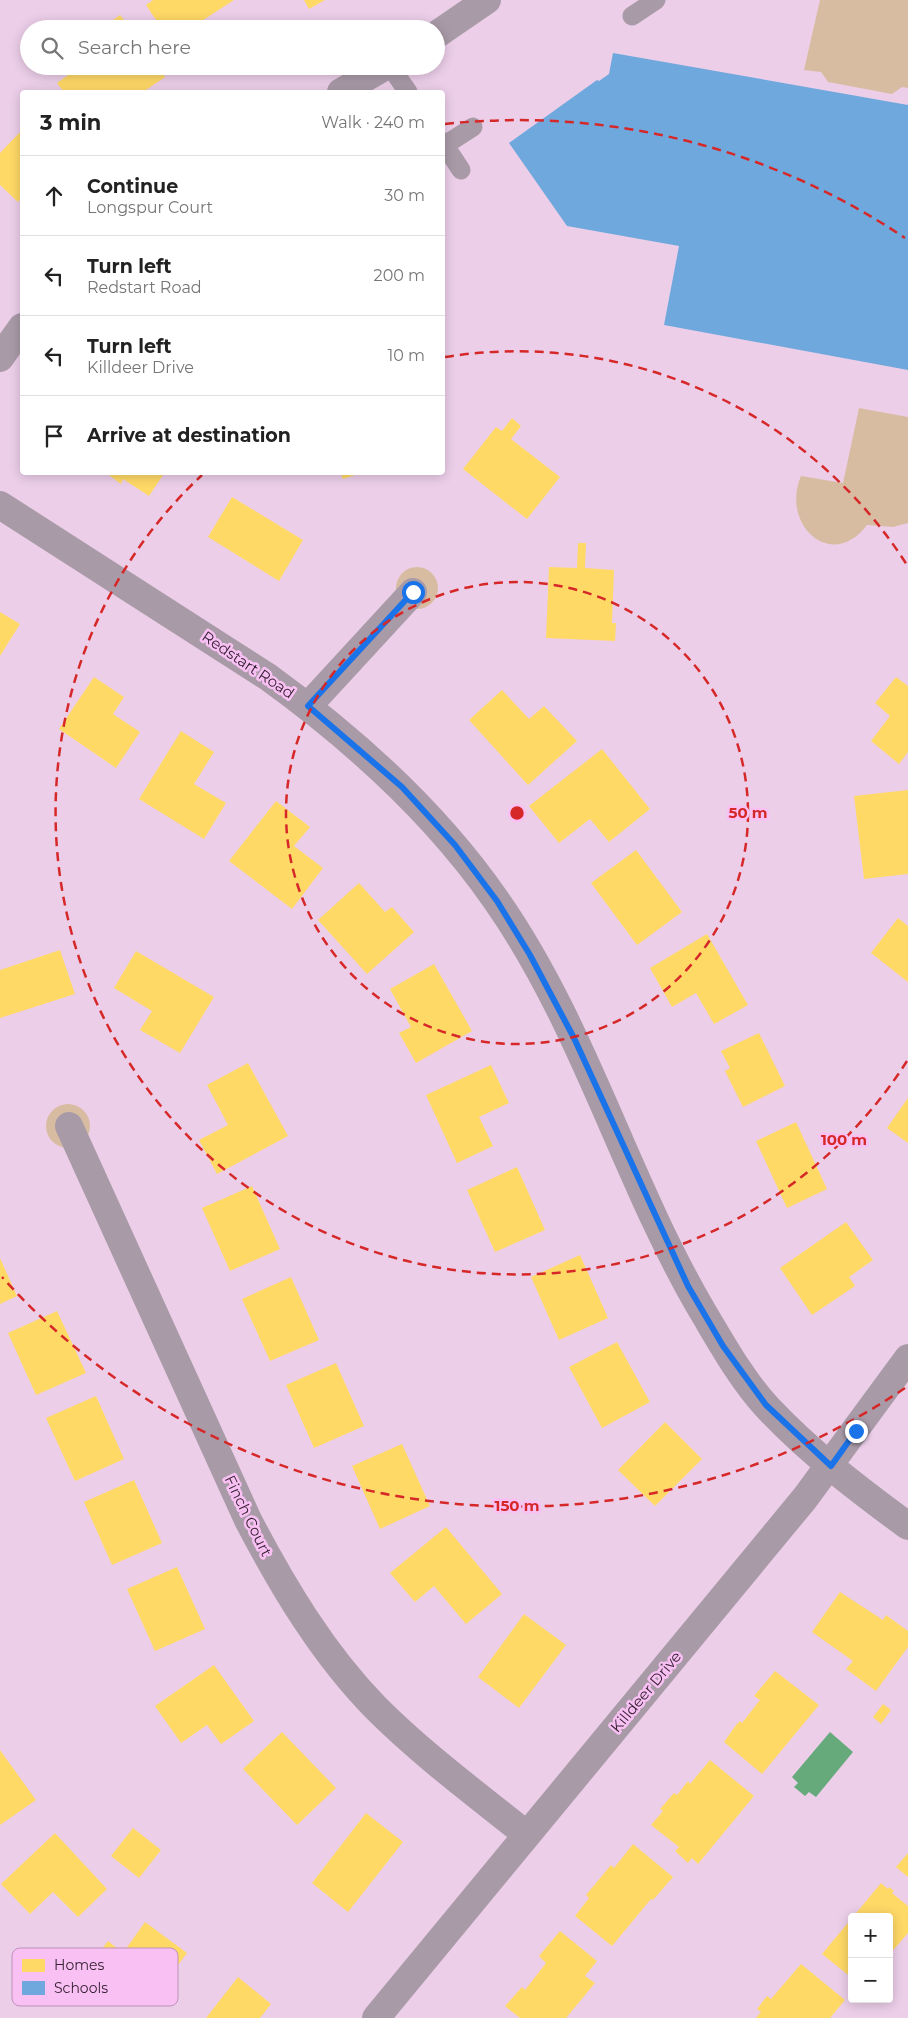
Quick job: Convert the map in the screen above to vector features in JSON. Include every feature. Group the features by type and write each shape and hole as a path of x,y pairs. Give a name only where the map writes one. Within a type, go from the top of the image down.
{"street":[{"path":"445,29 487,0"},
{"path":"344,90 370,75"},
{"path":"0,358 20,330"},
{"name":"Redstart Road","path":"0,505 268,677 308,706 402,787 455,845 497,901 530,955 574,1038 660,1230 723,1346 766,1405 831,1466 908,1526"},
{"path":"308,706 413,592"},
{"name":"Finch Court","path":"69,1126 248,1520 276,1573 321,1643 376,1707 443,1769 527,1835"},
{"name":"Killdeer Drive","path":"376,2018 831,1466 908,1358"}],"lane":[{"path":"632,16 656,0"},
{"path":"396,75 407,90"},
{"path":"445,142 473,127"},
{"path":"445,145 461,170"}],"shaded area":[{"path":"820,0 908,0 908,88 902,87 892,94 828,82 821,72 804,70"},
{"path":"859,408 908,417 908,523 893,527 867,525 853,538 839,544 825,543 813,536 803,525 798,511 796,494 801,476 843,483"},
{"path":"413,567 421,567 432,573 438,588 432,603 421,609 413,609 402,603 396,592 396,584 402,573"},
{"path":"68,1104 80,1108 86,1114 90,1126 86,1138 80,1144 68,1148 56,1144 50,1138 46,1126 50,1114 56,1108"},
{"path":"830,1732 853,1752 816,1797 809,1792 805,1796 794,1787 798,1783 792,1777"}],"building: Homes":[{"path":"153,0 234,0 203,20 156,20 146,5"},
{"path":"304,0 325,0 309,9"},
{"path":"120,15 124,20 113,20"},
{"path":"68,75 164,75 165,77 146,90 62,90 57,83"},
{"path":"20,132 20,200 18,202 0,185 0,153"},
{"path":"512,418 521,426 511,439 560,477 527,519 463,469 496,427 502,431"},
{"path":"109,475 163,475 149,496 123,479 121,484"},
{"path":"341,475 355,475 343,479"},
{"path":"232,497 303,540 279,581 208,537"},
{"path":"578,543 586,543 585,568 614,570 612,623 616,623 615,641 546,638 549,567 577,568"},
{"path":"0,612 20,624 0,656"},
{"path":"94,677 124,697 113,714 140,732 116,768 59,729"},
{"path":"896,677 908,686 908,752 899,764 871,741 890,716 875,703"},
{"path":"502,690 529,719 544,706 577,741 528,785 469,720"},
{"path":"181,731 214,752 194,784 226,803 204,839 139,799"},
{"path":"602,749 650,809 609,842 590,819 559,843 529,806"},
{"path":"908,790 908,874 864,879 854,796"},
{"path":"276,801 310,827 294,846 323,868 292,909 229,861"},
{"path":"636,850 682,912 637,945 591,883"},
{"path":"359,883 385,912 392,907 414,932 367,974 318,920"},
{"path":"898,918 908,926 908,982 871,953"},
{"path":"707,934 748,1005 714,1024 696,993 672,1007 650,968"},
{"path":"60,950 75,994 0,1018 0,970"},
{"path":"136,951 214,997 180,1053 140,1030 152,1011 114,988"},
{"path":"434,964 472,1031 416,1063 399,1033 411,1027 390,989"},
{"path":"759,1033 785,1086 743,1107 725,1071 730,1068 721,1051"},
{"path":"248,1063 288,1136 217,1174 199,1140 228,1125 207,1085"},
{"path":"491,1065 509,1103 479,1117 493,1146 457,1163 426,1095"},
{"path":"908,1098 908,1143 887,1128"},
{"path":"796,1122 827,1189 787,1208 756,1141"},
{"path":"517,1167 545,1230 495,1252 467,1190"},
{"path":"252,1186 280,1249 230,1271 202,1208"},
{"path":"846,1222 873,1260 849,1277 855,1286 812,1315 780,1268"},
{"path":"580,1255 608,1318 559,1340 531,1277"},
{"path":"0,1258 17,1296 0,1304"},
{"path":"291,1277 319,1340 270,1361 242,1299"},
{"path":"57,1311 86,1373 36,1395 8,1333"},
{"path":"617,1342 650,1402 602,1428 569,1367"},
{"path":"336,1363 364,1426 314,1448 286,1385"},
{"path":"96,1396 124,1459 75,1481 46,1418"},
{"path":"665,1422 702,1459 655,1506 618,1470"},
{"path":"402,1444 430,1506 380,1529 352,1466"},
{"path":"134,1480 162,1543 112,1565 84,1502"},
{"path":"446,1527 502,1594 466,1624 434,1586 415,1602 390,1573"},
{"path":"177,1567 205,1629 155,1651 127,1589"},
{"path":"840,1592 883,1620 886,1615 908,1631 908,1647 876,1691 846,1669 853,1661 812,1632"},
{"path":"524,1614 566,1645 519,1708 478,1677"},
{"path":"214,1665 254,1721 221,1744 207,1725 181,1743 155,1706"},
{"path":"775,1671 819,1705 762,1774 724,1742 736,1725 740,1721 742,1723 760,1700 754,1696"},
{"path":"883,1704 891,1710 881,1724 873,1717"},
{"path":"282,1732 336,1788 297,1825 243,1769"},
{"path":"0,1750 36,1800 0,1825"},
{"path":"710,1760 754,1796 698,1864 692,1858 688,1863 675,1851 679,1847 651,1825 663,1811 660,1809 674,1793 677,1795 688,1781 690,1784"},
{"path":"366,1813 403,1842 348,1912 312,1883"},
{"path":"133,1828 161,1850 139,1878 111,1856"},
{"path":"55,1833 107,1889 78,1917 53,1892 30,1914 1,1884"},
{"path":"633,1844 673,1877 653,1900 651,1899 612,1946 575,1916 589,1898 586,1895 611,1865 614,1868"},
{"path":"908,1853 908,1877 896,1867"},
{"path":"881,1883 894,1891 892,1893 908,1906 908,1933 893,1950 893,1913 856,1913"},
{"path":"145,1922 187,1953 178,1965 178,1948 127,1948"},
{"path":"848,1923 848,1975 822,1954"},
{"path":"560,1931 597,1961 585,1976 595,1983 566,2018 520,2018 505,2006 522,1987 525,1990 546,1963 539,1956"},
{"path":"108,1941 117,1948 103,1948"},
{"path":"801,1964 845,2000 830,2018 756,2018 761,2012 757,2009 767,1996 771,1999"},
{"path":"238,1977 271,2004 260,2018 206,2018"}],"building: Schools":[{"path":"613,53 908,105 908,370 664,325 679,246 567,226 509,143 597,80 599,81 609,74"}],"route":[{"path":"413,592 308,706 402,787 455,845 497,901 530,955 574,1038 660,1230 688,1286 723,1346 766,1405 831,1466 856,1431"}]}
